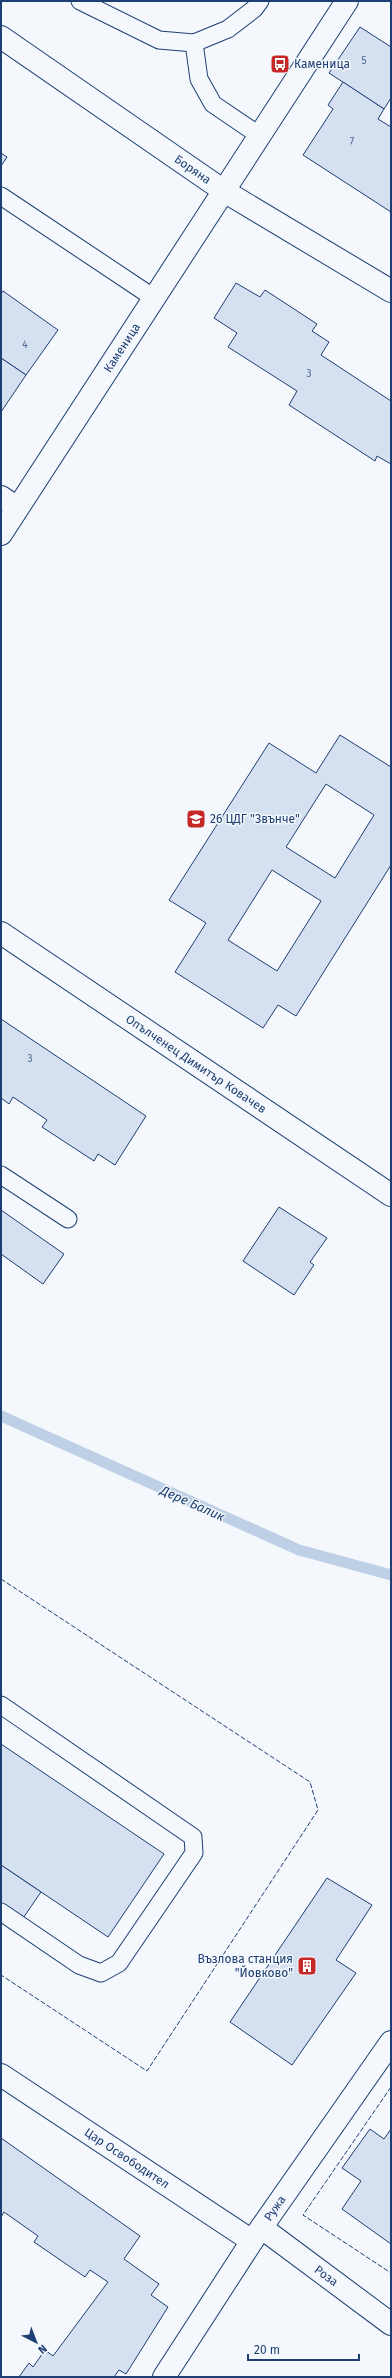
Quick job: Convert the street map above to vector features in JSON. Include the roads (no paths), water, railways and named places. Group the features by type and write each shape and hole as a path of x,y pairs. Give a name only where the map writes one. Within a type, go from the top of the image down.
{"street":[{"name":"Каменица","path":"1,534 9,503 154,298 347,1"},
{"name":"Боряна","path":"1,37 224,191 391,291"},
{"name":"Опълченец Димитър Ковачев","path":"1,933 391,1195"},
{"name":"Ружа","path":"164,2377 257,2235 387,2055"},
{"name":"Цар Освободител","path":"1,2075 257,2235"},
{"name":"Роза","path":"257,2235 391,2324"}],"lane":[{"path":"80,1 159,40 194,43 228,29 254,9 260,1"},
{"path":"194,43 199,79 213,104 260,136"},
{"path":"1,196 154,298"},
{"path":"1,1174 68,1219"},
{"path":"1,1705 194,1837 194,1853 118,1963 101,1973 79,1965 1,1912"}],"waterway":[{"name":"Дере Балик","path":"1,1416 299,1550 391,1575"}],"place":[{"name":"Каменица","path":"280,64"},
{"name":"26 ЦДГ \"Звънче\"","path":"196,819"},
{"name":"Възлова станция \"Йовково\"","path":"307,1966"}]}
